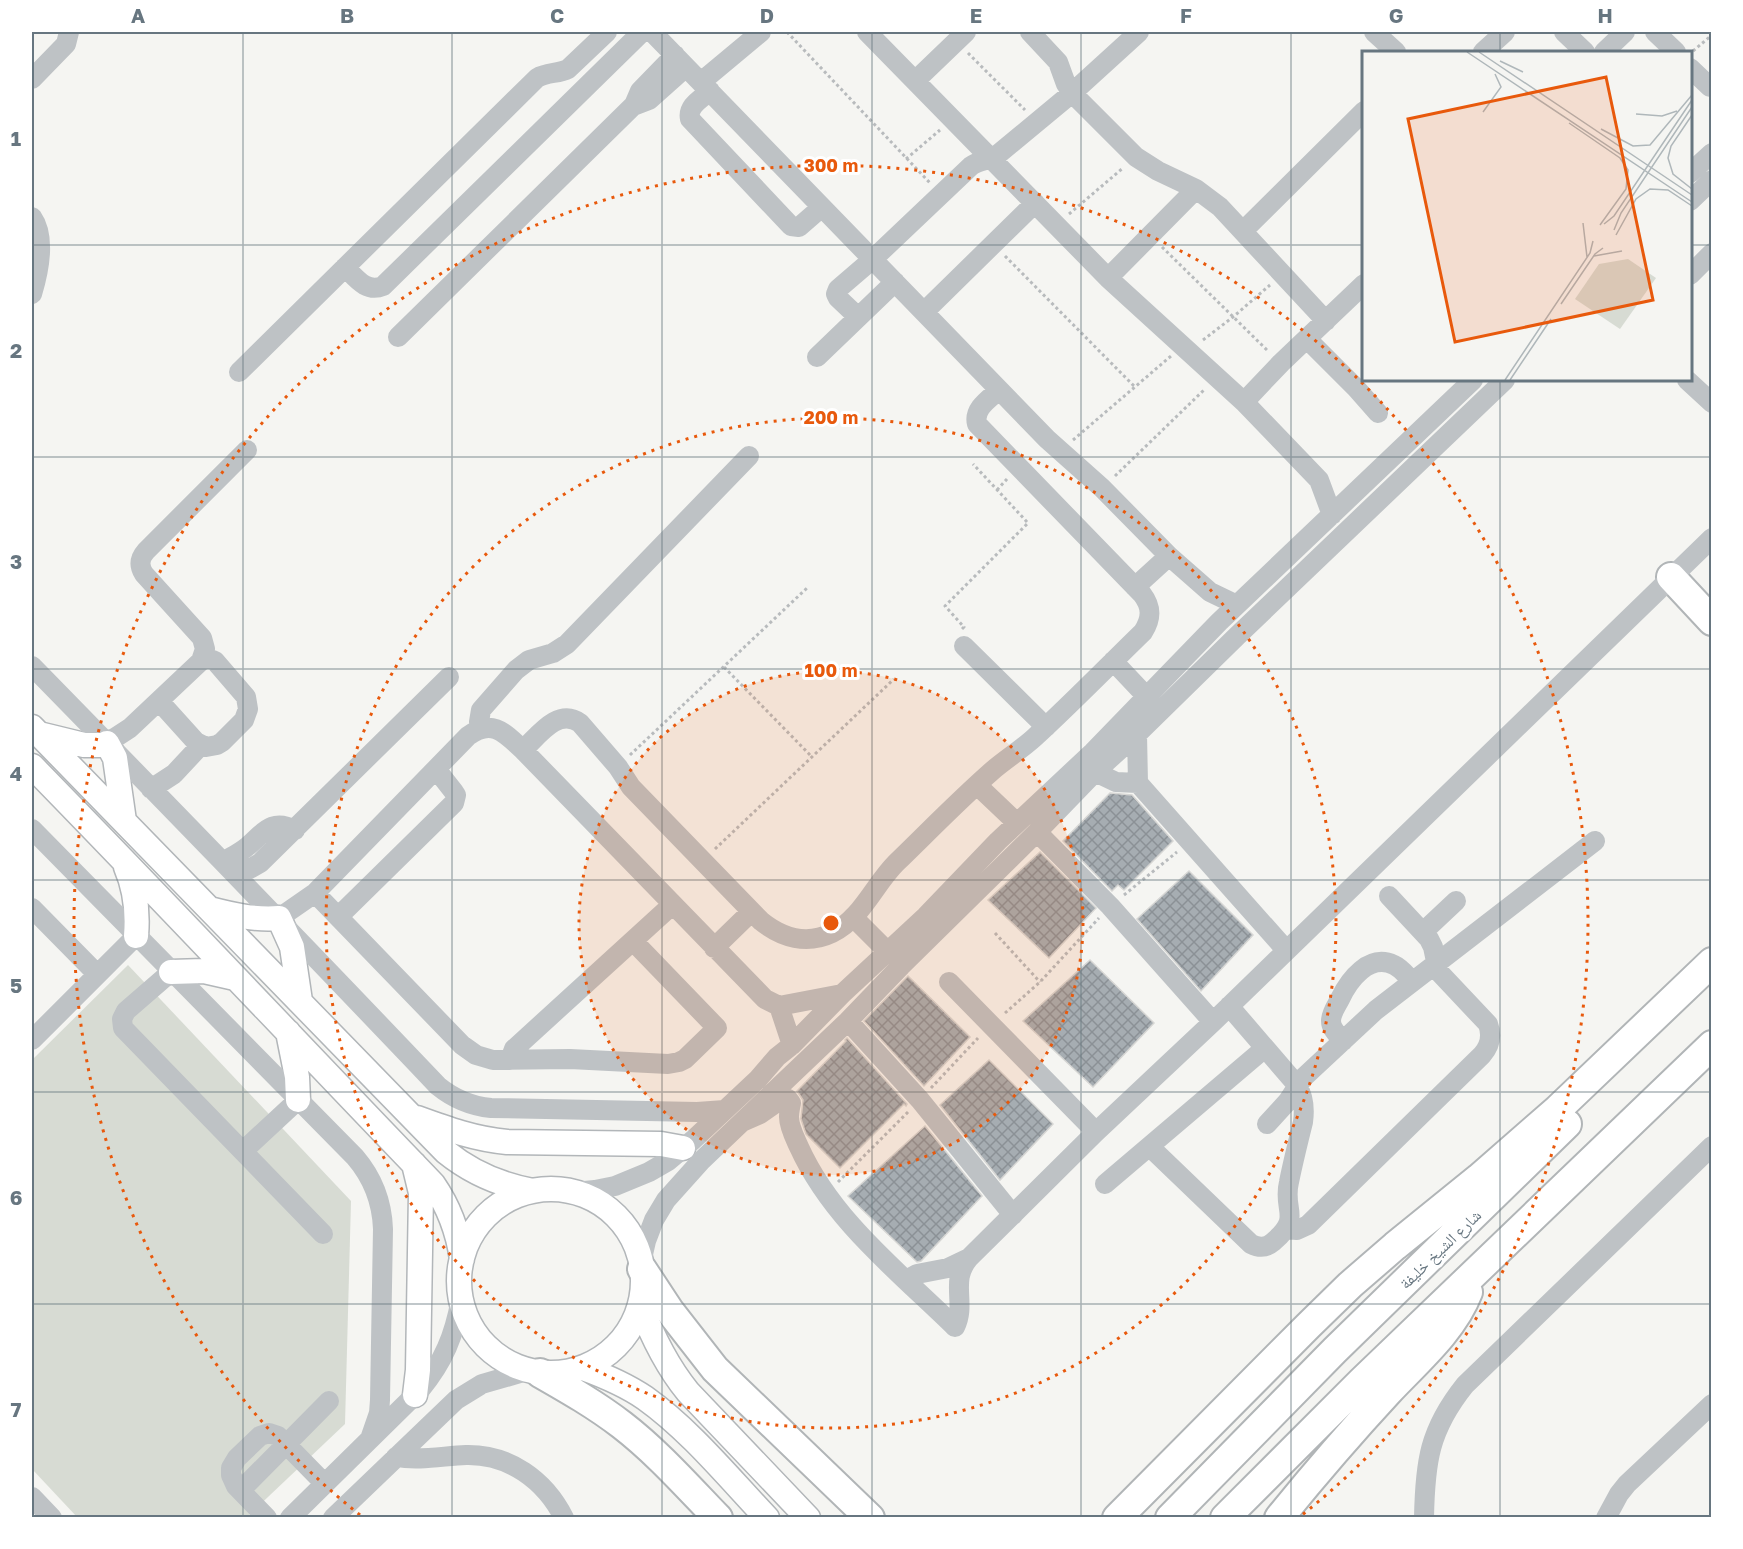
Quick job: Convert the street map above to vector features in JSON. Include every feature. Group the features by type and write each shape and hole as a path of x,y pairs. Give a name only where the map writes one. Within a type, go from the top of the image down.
{"highway":[{"path":"1671,577 1712,621"},
{"path":"1117,1518 1350,1285 1479,1178 1557,1109 1712,962"},
{"name":"شارع الشيخ خليفة","path":"1170,1518 1327,1359 1712,981"},
{"path":"1225,1518 1362,1381 1712,1045"},
{"path":"641,1266 669,1310 715,1369 870,1518"},
{"path":"1279,1518 1451,1322 1466,1298 1473,1274"},
{"path":"533,1372 597,1406 623,1426 718,1518"}],"main road":[{"path":"35,730 84,745 106,745 107,743 116,758 124,820"},
{"path":"35,730 446,1152 472,1170 502,1184 533,1191"},
{"path":"32,766 433,1184 447,1207 457,1232 462,1258"},
{"path":"123,859 136,897 136,936"},
{"path":"210,909 236,916 279,918 291,947 300,1001"},
{"path":"171,972 204,971 235,978"},
{"path":"288,1032 295,1066 298,1100"},
{"path":"411,1115 481,1139 507,1142 661,1144 683,1148"},
{"path":"414,1164 421,1193 418,1370 415,1395"},
{"path":"554,1189 574,1192 610,1211 624,1226 634,1244 641,1266 640,1304 632,1324 619,1343 603,1357 583,1368 562,1373 533,1372 508,1363 491,1352 477,1337 467,1319 461,1299 459,1279 462,1258 469,1239 481,1222 496,1208 514,1197 533,1191 554,1189"},
{"path":"640,1304 655,1342 675,1376 808,1518"},
{"path":"583,1368 625,1386 662,1412 697,1444 767,1518"}],"street":[{"path":"32,79 66,44 69,32"},
{"path":"238,372 537,78 544,74 568,69 607,32"},
{"path":"345,267 366,287 372,289 383,286 642,32"},
{"path":"652,32 1047,439 1102,488 1169,556 1210,592 1237,605"},
{"path":"761,32 706,86 689,113 690,119 791,226 799,227 822,207"},
{"path":"867,32 1108,278 1244,402 1319,480 1332,515"},
{"path":"1030,32 1058,62 1072,93 1136,157 1158,171 1196,189 1220,207 1326,321"},
{"path":"858,317 838,298 837,291 976,163 992,159 1072,93 1139,32"},
{"path":"1374,32 1395,51"},
{"path":"1484,51 1504,32"},
{"path":"1564,32 1584,51"},
{"path":"1605,51 1625,32"},
{"path":"1655,32 1675,51"},
{"path":"915,81 961,36"},
{"path":"398,337 634,105 649,100 681,61"},
{"path":"1692,70 1710,87"},
{"path":"1243,231 1362,113"},
{"path":"1692,171 1712,153"},
{"path":"1692,199 1712,180"},
{"path":"1108,278 1196,189"},
{"path":"924,312 1035,203"},
{"path":"32,217 38,229 40,242 32,294"},
{"path":"1692,273 1712,253"},
{"path":"817,357 895,282"},
{"path":"1244,402 1281,363 1362,286"},
{"path":"1307,339 1356,388 1378,414"},
{"path":"641,1266 646,1241 654,1220 666,1200 701,1161 848,1021 1095,772 1131,727 1147,698 1219,622 1472,381"},
{"path":"574,1192 615,1186 649,1172 668,1161 683,1148 726,1110 777,1057 926,916 1017,823 1093,752 1131,727 1237,636 1504,381"},
{"path":"1688,381 1712,403"},
{"path":"523,750 553,722 560,718 574,718 618,767 630,787 770,929 780,935 802,940 825,936 845,925 891,868 977,785 1046,727 1148,625 1150,608 1147,600 976,421 977,411 999,390"},
{"path":"107,743 130,728 197,666 204,656 202,638 144,574 140,560 146,551 247,450"},
{"path":"481,729 479,716 481,710 516,670 529,660 553,653 567,644 749,456"},
{"path":"1319,480 1357,490"},
{"path":"744,1121 760,1114 780,1100 788,1099 791,1103 789,1118 791,1130 826,1194 857,1230 955,1327 960,1311 958,1293 960,1274 969,1258 1096,1132 1213,1022 1712,538"},
{"path":"1135,587 1169,556"},
{"path":"1210,592 1219,622"},
{"path":"964,646 1046,727"},
{"path":"159,701 201,745 212,747 222,742 244,720 248,709 243,692 215,661 204,656"},
{"path":"1113,661 1147,698"},
{"path":"32,666 279,918 438,1086 457,1100 491,1108 689,1112 726,1110"},
{"path":"230,869 260,863 449,677"},
{"path":"1131,727 1138,783 1286,950"},
{"path":"279,918 315,893 468,736 481,729 495,729 501,731 523,750 765,999 779,1006 842,994"},
{"path":"151,789 174,774 201,745"},
{"path":"338,917 454,803 456,795 436,769"},
{"path":"1095,772 1116,782 1138,783"},
{"path":"977,785 1017,823"},
{"path":"32,829 364,1168 372,1180 381,1204 383,1230 380,1400 379,1413 370,1439"},
{"path":"1037,832 1110,906 1213,1022"},
{"path":"1267,1124 1288,1101 1297,1086 1376,1010 1595,841"},
{"path":"315,893 462,1045 484,1058 668,1064 685,1059 717,1028 633,941"},
{"path":"1286,1229 1298,1230 1308,1225 1487,1050 1491,1037 1488,1023 1438,971 1432,947 1423,933 1389,896"},
{"path":"1423,933 1456,901"},
{"path":"510,1060 513,1049 672,905"},
{"path":"32,908 97,974"},
{"path":"714,948 752,912"},
{"path":"853,917 888,952"},
{"path":"32,1040 136,936"},
{"path":"1343,1041 1332,1027 1332,1017 1347,986 1357,973 1372,964 1386,963 1396,966 1412,981"},
{"path":"171,972 126,1011 122,1019 123,1028 323,1234"},
{"path":"949,982 1096,1132"},
{"path":"779,1006 792,1045"},
{"path":"1150,1147 1251,1244 1262,1248 1267,1246 1286,1229 1290,1218 1288,1184 1304,1114 1303,1099 1297,1086 1228,1006"},
{"path":"848,1021 920,1100 1013,1215"},
{"path":"1105,1184 1265,1048"},
{"path":"243,1151 298,1100"},
{"path":"1424,1518 1426,1467 1430,1449 1444,1415 1454,1400 1466,1385 1712,1146"},
{"path":"906,1280 917,1274 948,1268 969,1258"},
{"path":"290,1518 431,1377 448,1348 461,1299"},
{"path":"333,1518 444,1411 469,1392 497,1379 533,1372"},
{"path":"267,1518 241,1490 329,1401"},
{"path":"1606,1518 1627,1484 1712,1404"},
{"path":"286,1444 324,1483"},
{"path":"396,1457 416,1459 477,1455 502,1460 514,1465 535,1480 553,1500 564,1518"},
{"path":"1596,1518 1611,1494 1627,1484"},
{"path":"32,1497 52,1518"}],"path":[{"path":"787,32 941,195"},
{"path":"1692,51 1712,35"},
{"path":"961,36 1037,122"},
{"path":"906,159 953,119"},
{"path":"1057,225 1136,157"},
{"path":"1150,235 1281,363"},
{"path":"994,244 1135,387"},
{"path":"1047,439 1058,431 1070,442 1173,355 1199,344 1282,274"},
{"path":"1102,488 1218,378"},
{"path":"964,646 955,637 964,627 945,606 1028,524 973,464"},
{"path":"997,490 1019,468"},
{"path":"618,767 807,588"},
{"path":"724,667 812,757"},
{"path":"703,861 894,679"},
{"path":"995,933 1040,982"}],"shaded area":[{"path":"128,965 351,1201 345,1424 247,1517 77,1517 32,1469 32,1060"}],"building":[{"path":"1110,793 1132,795 1173,841 1124,890 1118,885 1112,891 1063,841"},
{"path":"1040,852 1096,908 1049,958 988,900"},
{"path":"1189,871 1253,935 1201,991 1137,919"},
{"path":"1090,960 1154,1023 1093,1087 1023,1021"},
{"path":"908,976 970,1037 924,1086 864,1021"},
{"path":"847,1038 907,1104 906,1106 904,1104 840,1168 806,1134 801,1119 803,1100 797,1091"},
{"path":"989,1060 1053,1124 1000,1180 940,1105"},
{"path":"925,1126 982,1196 921,1261 917,1262 848,1196"}]}
